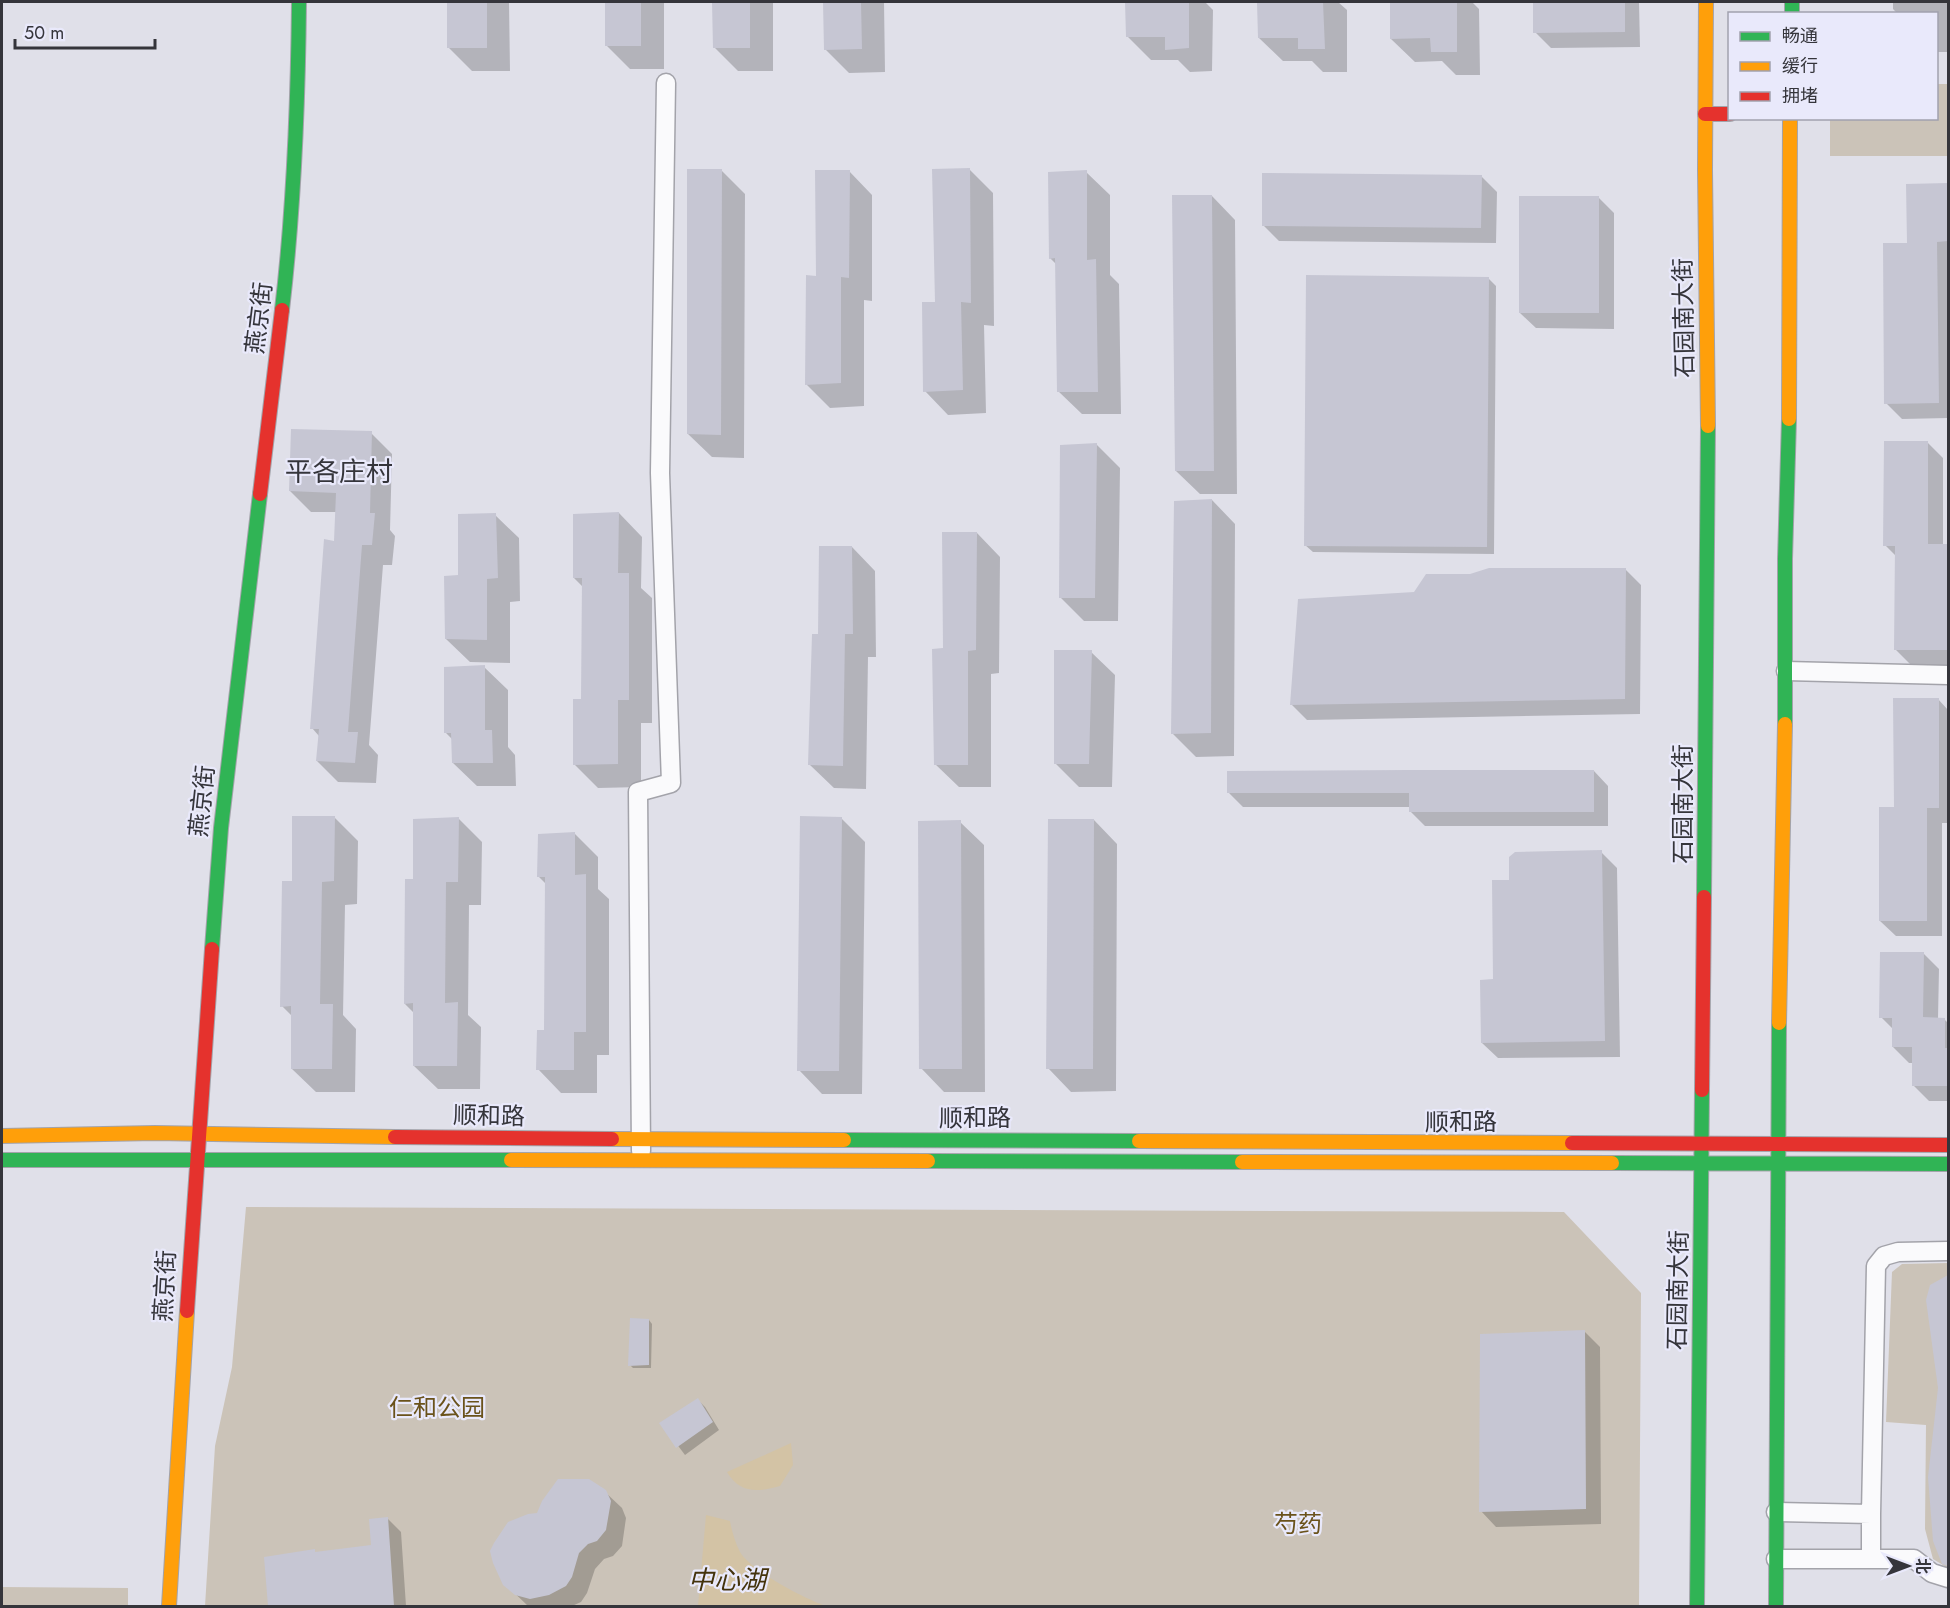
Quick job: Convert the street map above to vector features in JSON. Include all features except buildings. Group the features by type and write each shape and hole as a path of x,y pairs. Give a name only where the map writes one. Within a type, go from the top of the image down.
{"main road":[{"name":"燕京街","path":"169,1606 196,1161 221,828 287,270 298,75 299,2"},
{"name":"石园南大街","path":"1697,1606 1708,437 1706,2"},
{"path":"1705,114 1728,114"},
{"path":"1776,1606 1777,1143 1786,671 1785,559 1789,436 1790,120"},
{"name":"顺和路","path":"2,1136 155,1133 641,1139 1948,1145"},
{"name":"顺和路","path":"2,1160 1948,1164"}],"street":[{"path":"642,1160 638,792 671,783 660,473 666,82"},
{"path":"1786,671 1948,675"},
{"path":"1870,1560 1876,1266 1884,1256 1898,1252 1948,1251"},
{"path":"1776,1512 1870,1514"},
{"path":"1776,1560 1914,1559 1932,1573 1948,1578"}],"green space":[{"path":"1938,84 1948,84 1948,156 1830,156 1830,120 1938,120"},
{"name":"仁和公园","path":"246,1207 1564,1212 1641,1293 1639,1606 205,1606 215,1446 232,1367"},
{"path":"1948,1263 1948,1568 1933,1559 1925,1529 1926,1425 1886,1422 1892,1272 1902,1264"},
{"path":"2,1587 128,1588 128,1606 2,1606"}],"water":[{"path":"791,1443 793,1465 780,1486 757,1490 744,1488 727,1472"},
{"name":"中心湖","path":"706,1515 730,1521 740,1552 755,1567 792,1591 826,1606 698,1606"}],"traffic: fast":[{"path":"282,310 295,156 299,2"},
{"path":"1792,2 1792,12"},
{"path":"1785,724 1785,559 1789,419"},
{"path":"1704,897 1708,426"},
{"path":"212,949 221,828 260,494"},
{"path":"1776,1606 1779,1023"},
{"path":"1697,1606 1702,1090"},
{"path":"844,1140 1139,1141"},
{"path":"2,1160 511,1160"},
{"path":"928,1161 1242,1162"},
{"path":"1612,1163 1948,1164"}],"traffic: slow":[{"path":"1706,2 1708,426"},
{"path":"1789,419 1790,120"},
{"path":"1779,1023 1785,724"},
{"path":"2,1136 155,1133 395,1137"},
{"path":"612,1139 844,1140"},
{"path":"1139,1141 1572,1143"},
{"path":"511,1160 928,1161"},
{"path":"1242,1162 1612,1163"},
{"path":"169,1606 187,1311"}],"traffic: jam":[{"path":"1705,114 1728,114"},
{"path":"260,494 282,310"},
{"path":"1702,1090 1704,897"},
{"path":"187,1311 212,949"},
{"path":"395,1137 612,1139"},
{"path":"1572,1143 1948,1145"}],"district":[{"name":"平各庄村","path":"339,472"}],"park label":[{"name":"芍药","path":"1298,1524"}]}
